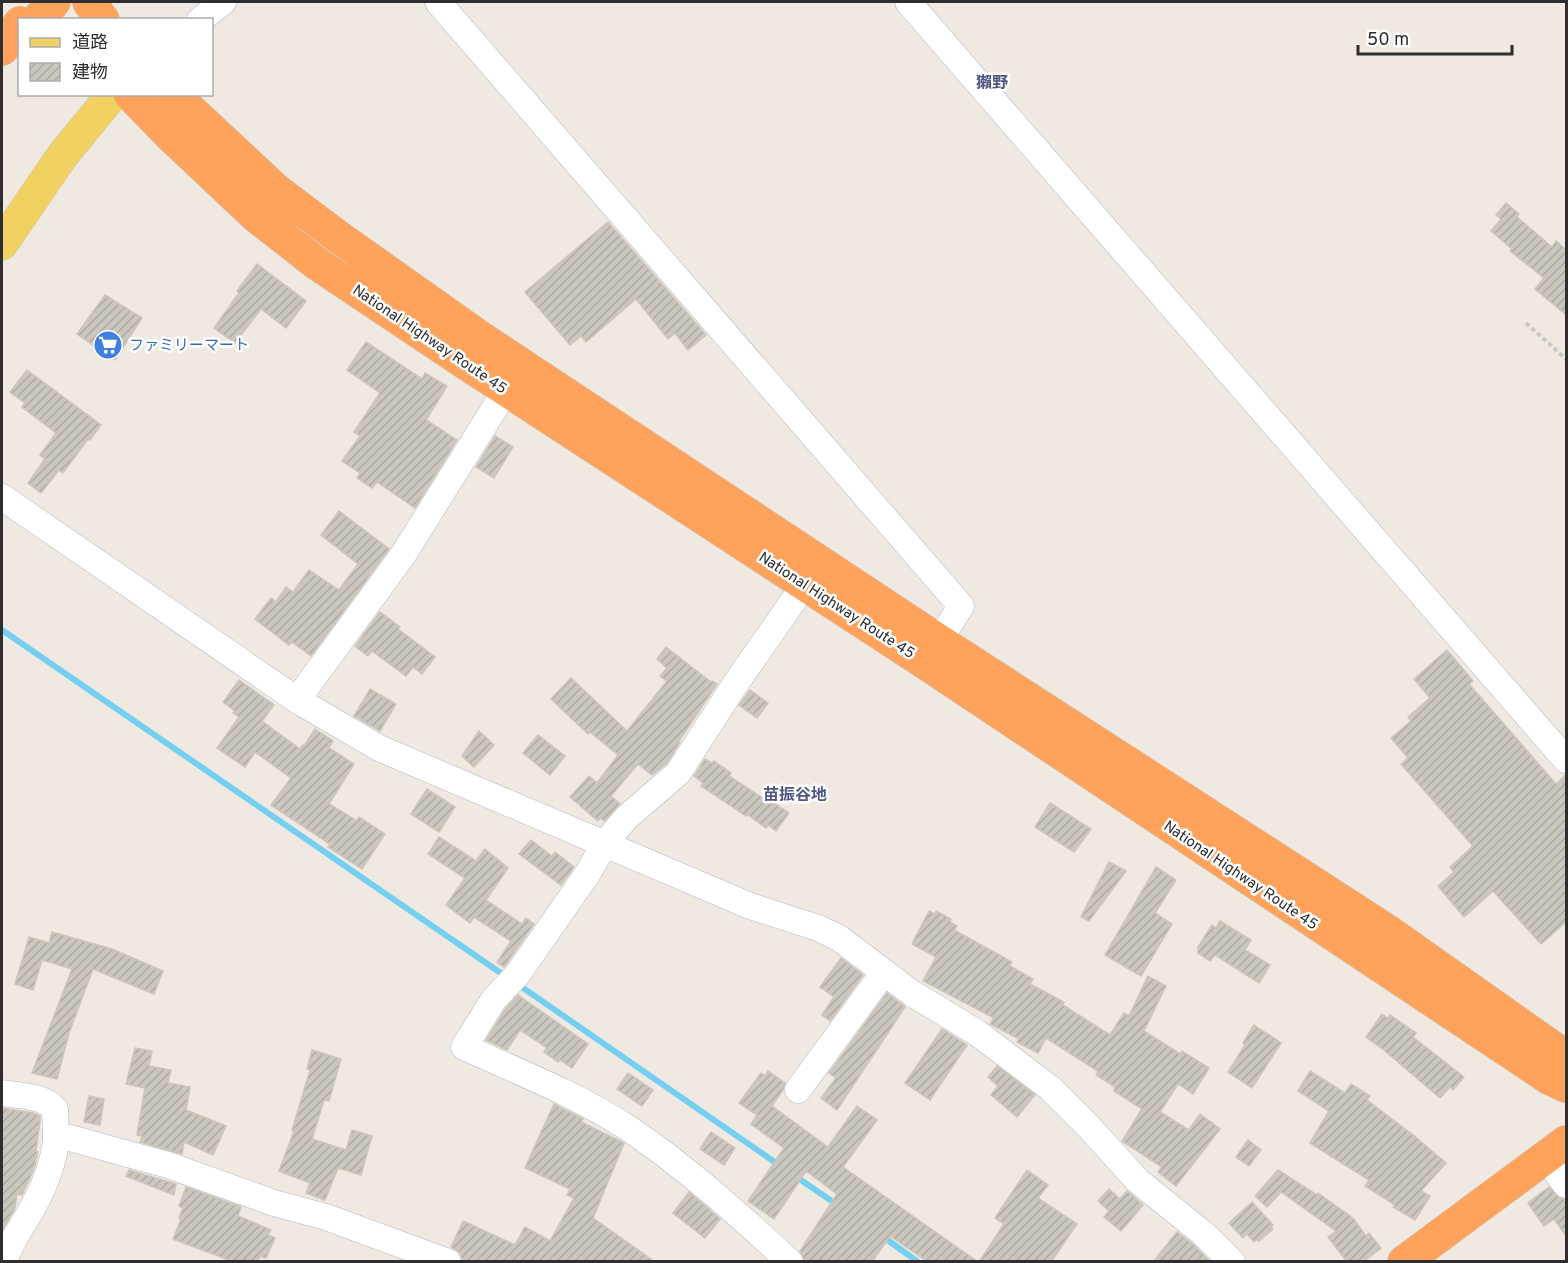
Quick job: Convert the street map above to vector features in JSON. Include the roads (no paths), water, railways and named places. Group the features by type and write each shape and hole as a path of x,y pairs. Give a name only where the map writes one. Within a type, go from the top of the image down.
{"highway":[{"path":"23,18 34,2"},
{"path":"39,18 53,2 65,18"},
{"path":"89,2 101,18"},
{"path":"2,50 18,26"},
{"path":"2,56 18,40"},
{"name":"National Highway Route 45","path":"132,96 256,216 316,264 805,584 1367,959 1549,1078 1566,1086"},
{"name":"National Highway Route 45","path":"175,96 276,190 481,338 939,641 1386,930 1566,1058"},
{"path":"1404,1262 1556,1150"}],"main road":[{"path":"2,244 62,156 111,96"}],"street":[{"path":"203,18 223,2"},
{"path":"438,2 961,606 939,641"},
{"path":"908,2 1566,760"},
{"path":"297,700 403,555 506,390"},
{"path":"2,497 297,700 379,748 750,906 818,928 839,938 913,994 976,1032 1050,1088 1138,1181 1205,1235 1232,1262"},
{"path":"790,1262 705,1184 627,1128 548,1085 464,1047 494,999 517,975 588,873 605,843 626,818 678,773 736,683 805,584"},
{"path":"798,1090 884,972"},
{"path":"2,1093 49,1102 55,1109 56,1139 55,1155 34,1206 9,1244 4,1262"},
{"path":"56,1139 70,1138 168,1165 274,1203 326,1217 448,1262"},
{"path":"1556,1150 1566,1185"}],"waterway":[{"path":"2,630 508,978"},
{"path":"516,983 779,1165"},
{"path":"795,1176 839,1206"},
{"path":"882,1236 918,1262"}],"place":[{"name":"ファミリーマート","path":"108,345"}],"district":[{"name":"獺野","path":"992,82"},
{"name":"苗振谷地","path":"795,794"}]}
